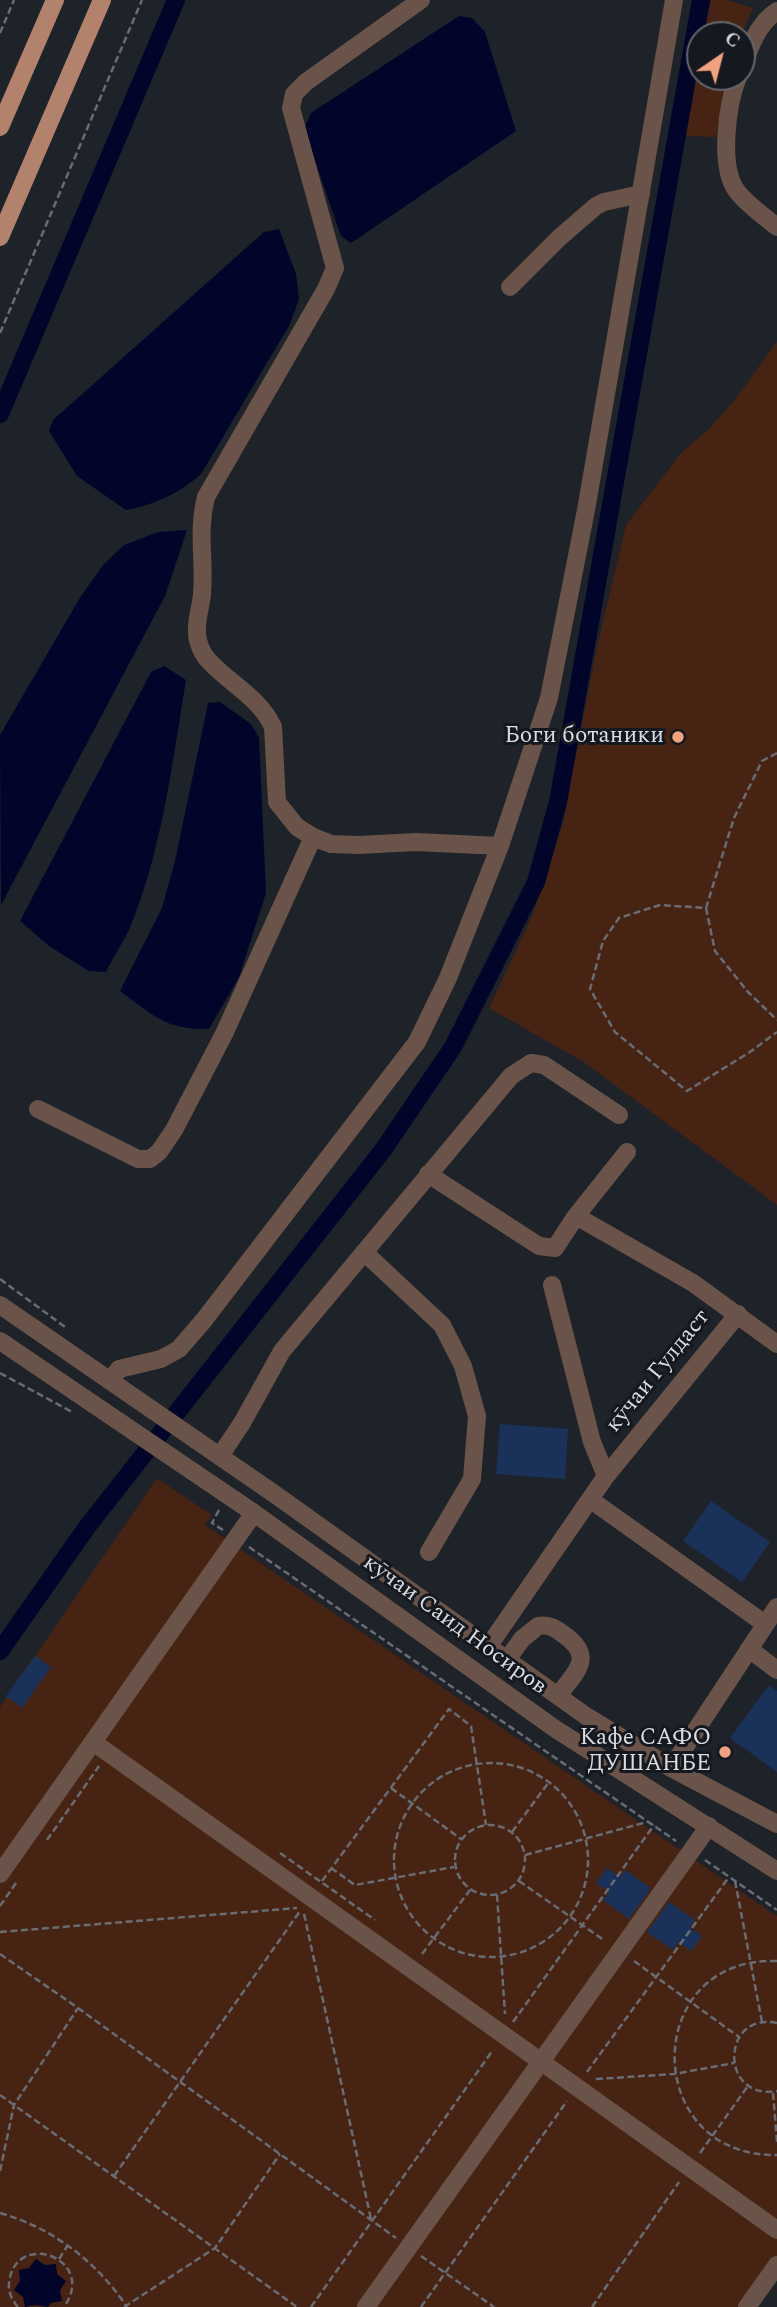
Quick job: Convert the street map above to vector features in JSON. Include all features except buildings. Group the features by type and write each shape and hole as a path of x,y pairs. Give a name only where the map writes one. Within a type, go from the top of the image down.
{"main road":[{"path":"0,127 55,0"},
{"path":"0,237 102,0"}],"street":[{"path":"421,0 306,82 295,94 291,108 335,268 319,301 206,497 200,520 202,593 197,632 201,649 208,660 260,706 269,719 273,727 277,802 297,827 331,844 416,842 499,846"},
{"path":"116,1385 119,1369 161,1359 179,1349 417,1042 448,978 499,846 549,698 586,510 674,0"},
{"path":"756,33 767,18 777,11"},
{"path":"733,91 726,144 729,170 736,189 777,227"},
{"path":"510,287 596,206 640,194"},
{"path":"38,1109 138,1159 150,1159 159,1152 174,1130 224,1034 313,837"},
{"path":"220,1456 242,1423 282,1351 511,1076 531,1063 544,1065 619,1115"},
{"path":"428,1174 539,1246 555,1248 576,1216 627,1152"},
{"path":"576,1216 693,1283 738,1314"},
{"path":"364,1252 442,1325 463,1366 477,1416 472,1479 429,1552"},
{"path":"552,1284 592,1442 606,1476"},
{"name":"кӯчаи Саид Носиров","path":"0,1304 199,1441 558,1696 671,1768 777,1824"},
{"name":"кӯчаи Гулдаст","path":"488,1647 606,1476 738,1314 777,1344"},
{"name":"кӯчаи Саид Носиров","path":"0,1341 254,1513 583,1748 777,1871"},
{"path":"591,1500 765,1624"},
{"path":"0,1874 254,1513"},
{"path":"671,1768 777,1606"},
{"path":"497,1687 527,1634 538,1626 550,1626 578,1646 582,1657 579,1666 558,1696"},
{"path":"749,1649 777,1670"},
{"path":"93,1742 777,2230"},
{"path":"366,2307 709,1826"},
{"path":"747,2307 777,2265"}],"path":[{"path":"0,33 14,0"},
{"path":"0,333 142,0"},
{"path":"777,753 762,761 734,818 706,908 715,951 748,992 777,1020"},
{"path":"706,908 660,905 619,918 603,942 590,989 615,1032 687,1091 777,1032"},
{"path":"0,1373 80,1417"},
{"path":"219,1510 212,1523 777,1910"},
{"path":"322,1881 449,1709 471,1726 486,1825"},
{"path":"477,1764 515,1766 549,1782 574,1810 586,1839 588,1860 584,1890 570,1917 560,1929 535,1947 502,1956 468,1955 434,1938 409,1912 395,1878 398,1831 412,1803 434,1781 447,1773 477,1764"},
{"path":"512,1832 549,1782"},
{"path":"391,1788 461,1839"},
{"path":"525,1855 649,1821"},
{"path":"486,1825 495,1825 512,1832 518,1838 525,1855 524,1872 520,1881 513,1888 497,1895 479,1894 463,1884 455,1867 457,1847 461,1839 472,1829 486,1825"},
{"path":"311,2307 653,1825"},
{"path":"331,1868 355,1885 455,1867"},
{"path":"735,1881 762,2022"},
{"path":"422,1955 470,1889"},
{"path":"497,1895 505,2014"},
{"path":"302,1908 372,2221"},
{"path":"0,1931 302,1908"},
{"path":"114,2176 302,1908"},
{"path":"0,1954 494,2307"},
{"path":"777,1961 751,1962 718,1976 690,2002 675,2036 674,2074 691,2115 712,2136 739,2149 777,2154"},
{"path":"0,2171 14,2105 78,2008"},
{"path":"777,2023 762,2022 754,2025 739,2037 733,2054 737,2072 748,2086 764,2092 775,2092 777,2142"},
{"path":"596,2079 674,2074 734,2063"},
{"path":"700,2153 748,2086"},
{"path":"0,2095 296,2307"},
{"path":"0,2213 32,2224 68,2245 100,2272 126,2306 215,2248 280,2154"},
{"path":"592,2307 681,2179"},
{"path":"58,2259 68,2245"},
{"path":"18,2307 11,2298 9,2289 12,2271 17,2264 33,2254 50,2255 65,2265 72,2282 69,2300 64,2307"}],"shaded area":[{"path":"711,0 727,0 753,8 747,21 707,21"},
{"path":"694,91 724,91 716,137 685,136"},
{"name":"Боги ботаники","path":"777,341 777,1205 585,1063 489,1008 533,914 563,823 596,651 626,525 681,453 710,428 737,397"},
{"path":"157,1478 212,1515 205,1525 777,1916 777,2278 756,2307 0,2307 0,1707"}],"water":[{"path":"459,16 472,18 485,32 516,131 351,243 341,236 304,129 311,113"},
{"path":"279,229 296,274 299,299 290,324 201,474 166,497 126,510 77,476 49,431 53,420 264,232"},
{"path":"187,530 165,596 1,905 0,735 81,596 104,564 124,545 158,532"},
{"path":"164,666 186,680 158,838 129,930 106,972 89,971 49,946 20,921 151,672"},
{"path":"220,702 251,724 259,738 266,893 239,977 209,1029 194,1029 161,1019 120,991 162,908 175,861 208,703"},
{"path":"36,2259 45,2265 56,2264 57,2274 66,2281 60,2290 62,2301 51,2303 48,2307 25,2307 23,2297 14,2290 20,2281 19,2270 29,2268"}],"waterway":[{"path":"0,414 176,0"},
{"path":"0,1651 87,1527 383,1150 453,1047 536,882 558,802 701,0"}],"place":[{"name":"Боги ботаники","path":"678,737"},
{"name":"Кафе САФО ДУШАНБЕ","path":"725,1752"}]}
